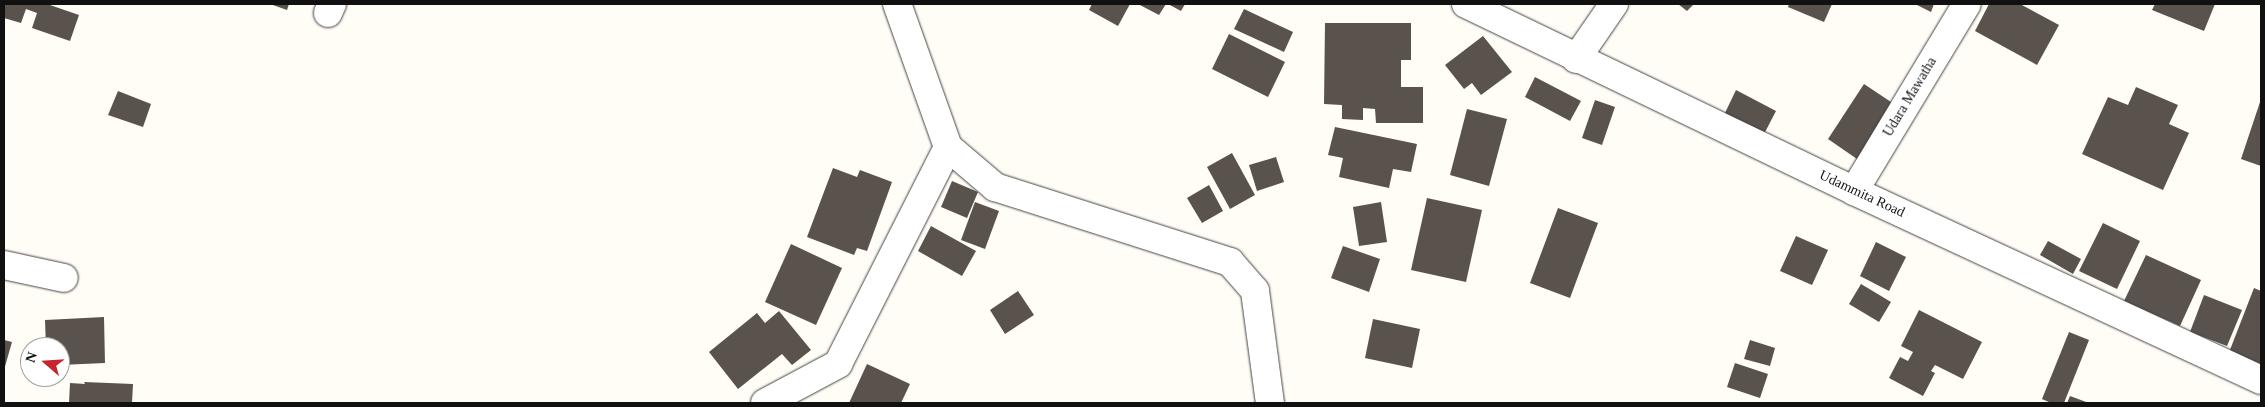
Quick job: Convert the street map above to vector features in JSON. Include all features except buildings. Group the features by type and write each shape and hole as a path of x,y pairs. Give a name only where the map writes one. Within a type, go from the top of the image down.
{"street":[{"path":"897,4 948,147 995,187 1230,262 1255,291 1270,403"},
{"name":"Udammita Road","path":"1466,4 1576,59 1854,191 2261,380"},
{"path":"1576,59 1614,4"},
{"name":"Udara Mawatha","path":"1854,191 1967,4"},
{"path":"765,403 838,364 948,147"},
{"path":"4,265 64,278"}]}
